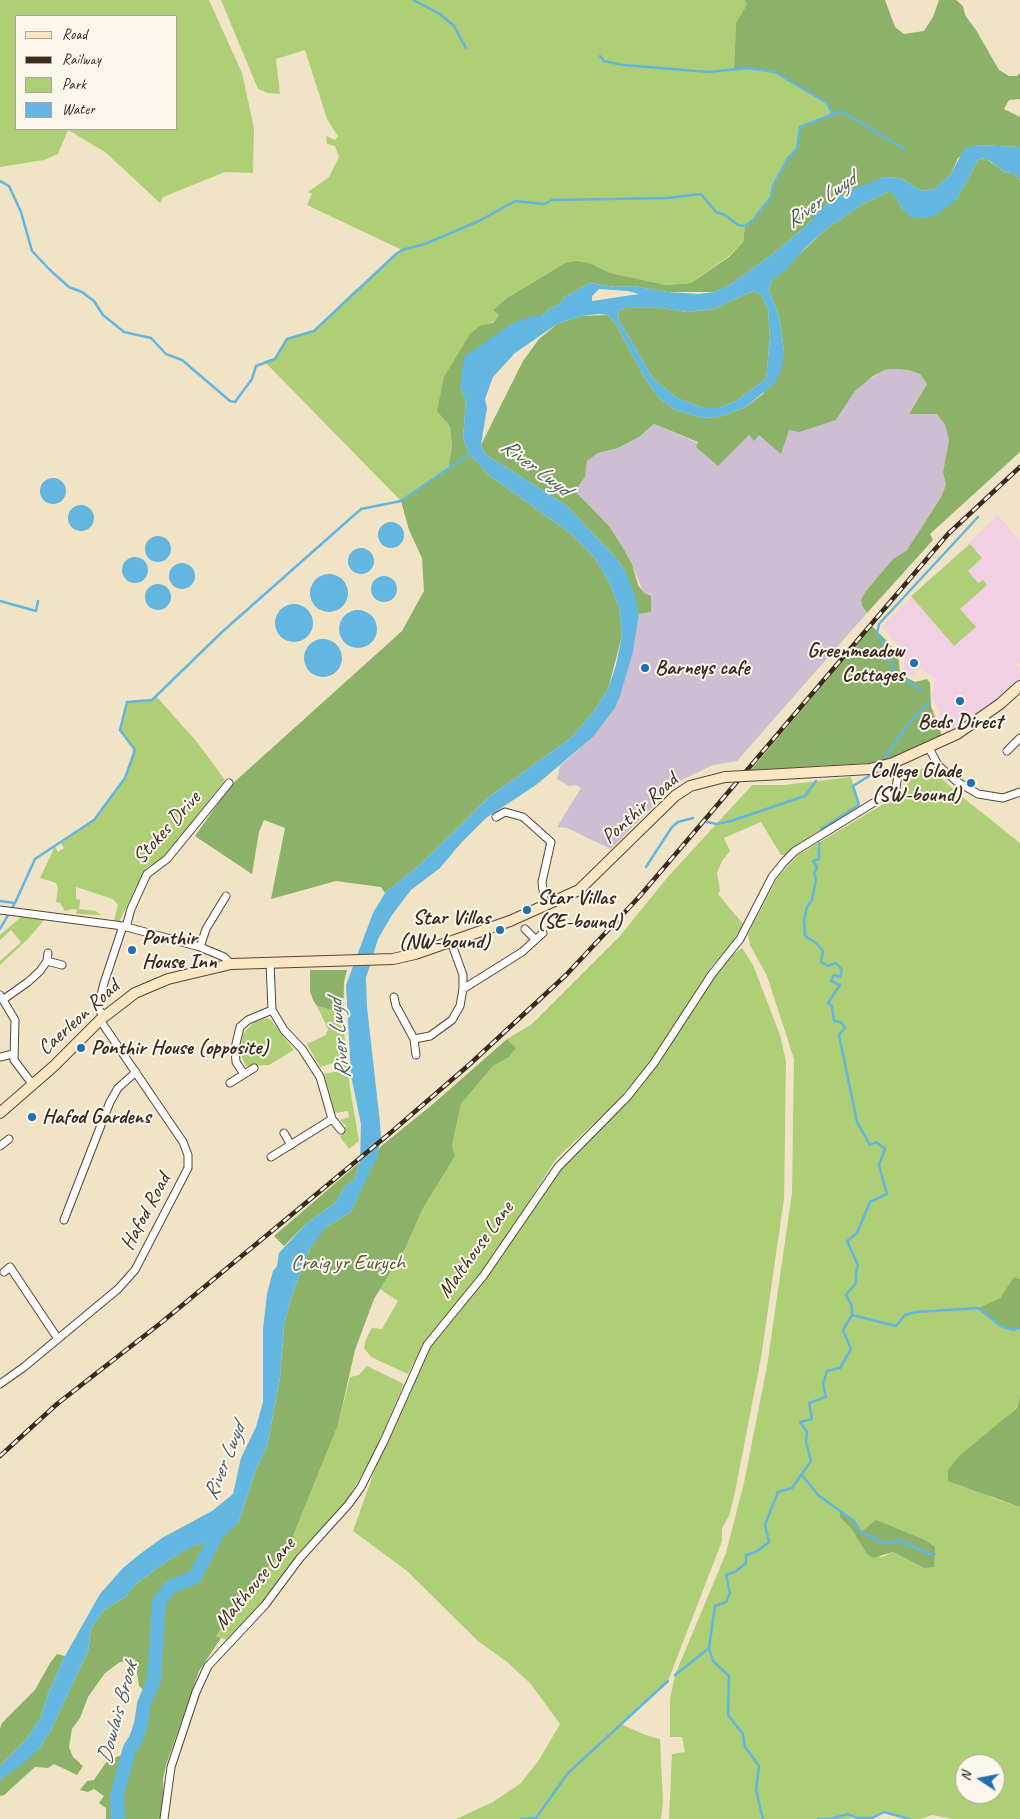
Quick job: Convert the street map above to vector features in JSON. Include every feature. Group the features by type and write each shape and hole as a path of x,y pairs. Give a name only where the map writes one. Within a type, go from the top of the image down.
{"main road":[{"name":"Ponthir Road","path":"374,959 408,956 450,942 545,906 579,890 675,796 690,786 725,777 870,769 893,763 928,748 971,725 1020,686"},
{"name":"Caerleon Road","path":"0,1113 102,1018 135,993 168,979 231,964 374,959"}],"street":[{"path":"1007,752 1020,738"},
{"path":"928,748 938,765 956,781 978,794 1003,798 1020,792"},
{"name":"Malthouse Lane","path":"164,1819 171,1767 196,1692 208,1666 259,1612 300,1558 348,1505 360,1487 384,1441 427,1345 484,1275 558,1167 627,1097 654,1063 712,974 740,939 769,883 784,862 795,852 896,788 898,775 893,763"},
{"name":"Stokes Drive","path":"102,1018 98,1008 100,999 124,926 147,874 167,859 229,783"},
{"path":"496,817 506,812 523,818 551,842 542,882 545,906"},
{"path":"200,947 206,929 226,896"},
{"path":"2,910 124,926 200,947 224,957 231,964"},
{"path":"525,929 536,939"},
{"path":"463,989 502,966 543,933"},
{"path":"414,1038 430,1036 452,1020 460,1006 463,975 450,942"},
{"path":"32,1084 14,1060 16,1020 2,997 28,982 47,961 48,953"},
{"path":"47,961 62,965"},
{"path":"270,962 272,1010 284,1030 302,1049 320,1077 332,1119 341,1130"},
{"path":"394,996 397,1008 414,1038 416,1055"},
{"path":"388,1010 397,1008"},
{"path":"244,1074 236,1062 235,1048 240,1027 248,1020 272,1010"},
{"name":"Hafod Road","path":"0,1384 118,1289 135,1270 188,1168 188,1155 183,1142 102,1018"},
{"path":"0,1057 13,1054"},
{"path":"230,1083 254,1068"},
{"path":"64,1220 110,1102 118,1088 136,1072"},
{"path":"271,1157 332,1119"},
{"path":"284,1133 291,1145"},
{"path":"0,1146 9,1139"},
{"path":"4,1272 10,1267 58,1339"}],"shaded area":[{"path":"885,370 908,370 920,374 927,384 909,413 937,414 945,425 949,440 943,472 946,485 941,497 907,550 893,559 865,592 861,600 862,606 867,613 737,761 713,765 684,779 670,789 611,849 567,828 557,827 581,788 576,785 569,786 557,779 560,766 593,737 615,708 633,652 639,614 651,612 632,564 622,546 609,526 575,491 585,477 587,461 598,453 618,448 639,437 654,424 698,443 789,430 836,420 855,391 863,383"},
{"path":"998,515 1020,541 1020,662 1016,665 1020,670 1020,678 984,711 947,734 932,696 935,678 919,669 913,677 903,672 905,656 882,626"}],"green space":[{"path":"0,0 209,0 242,73 254,128 253,173 225,172 163,197 160,203 105,152 68,130 58,154 44,160 0,167"},
{"path":"221,0 745,0 748,5 736,23 734,69 748,68 775,72 827,103 832,113 800,127 797,149 789,158 773,186 771,197 753,220 745,226 743,242 729,256 691,283 666,285 610,273 592,264 565,263 507,298 493,310 499,315 492,323 481,325 450,426 452,447 448,469 401,501 264,361 275,358 287,339 314,331 350,295 402,250 307,205 312,194 308,192 329,177 339,157 335,146 327,144 326,136 335,140 338,136 327,119 305,50 276,59 280,94 268,93 258,89"},
{"path":"745,0 885,0 895,27 904,34 924,31 933,17 939,0 956,0 963,6 965,15 999,70 1009,76 1017,76 1020,73 1020,99 1009,100 1004,109 1020,117 1020,147 977,145 958,158 951,174 935,189 923,191 900,178 884,177 827,204 805,227 778,250 730,285 714,292 667,292 634,286 615,287 590,283 566,296 558,305 549,309 542,316 532,316 460,388 466,402 463,438 469,454 490,476 570,533 594,557 608,580 619,607 622,636 608,689 595,710 572,737 489,797 422,863 385,893 381,887 336,881 271,899 285,828 264,820 259,832 252,874 195,836 231,785 402,631 424,591 422,558 409,530 401,501 448,469 452,447 450,426 437,411 444,377 470,334 481,325 493,323 499,315 493,310 507,298 565,263 577,261 592,264 610,273 666,285 691,283 729,257 743,242 745,226 753,220 771,197 773,186 789,158 797,149 800,127 832,113 827,103 775,72 748,68 734,70 736,23 747,5"},
{"path":"985,158 1006,173 1012,172 1020,180 1020,452 930,534 933,540 867,613 862,606 861,600 865,592 893,559 907,550 941,497 946,485 943,472 949,440 945,425 937,414 909,414 927,384 920,374 908,370 892,369 873,376 855,391 836,420 799,432 789,430 781,454 759,435 754,441 749,435 718,466 696,447 698,442 654,424 639,437 618,448 598,453 587,461 585,477 575,491 609,526 622,546 632,564 638,585 644,593 651,596 651,612 639,614 625,571 614,556 567,506 485,454 481,445 523,361 539,339 557,324 581,316 608,315 617,326 644,377 659,398 675,410 703,418 719,417 746,407 763,394 784,351 779,316 769,290 772,280 825,230 863,204 888,192 893,192 903,210 957,199 978,160"},
{"path":"753,291 762,295 768,310 770,337 766,379 736,401 719,408 703,408 679,399 654,380 618,319 619,311 627,307 662,308 687,312 714,309"},
{"path":"970,544 982,558 968,571 978,583 983,580 987,585 960,609 976,627 954,646 911,596"},
{"path":"872,626 890,644 899,661 900,674 915,682 927,679 930,683 931,706 942,736 889,759 870,763 751,770"},
{"path":"156,696 197,742 225,780 163,859 147,867 119,922 114,921 118,905 113,899 76,887 76,899 80,900 79,909 96,911 101,915 76,914 77,910 73,909 65,911 60,903 56,902 58,889 56,883 40,878 55,846 58,852 64,848 61,843 94,820 125,778 135,751 120,730 127,702 152,700"},
{"path":"927,765 961,796 1020,843 1020,1279 1014,1278 1000,1298 979,1308 1013,1330 1020,1328 1020,1395 1017,1407 1000,1423 990,1497 1020,1507 1020,1819 953,1819 932,1815 921,1819 909,1819 884,1812 872,1818 856,1818 849,1815 852,1819 669,1819 672,1754 685,1752 682,1737 670,1737 670,1700 675,1675 726,1553 744,1483 767,1366 792,1193 794,1059 767,976 750,945 748,934 778,877 798,855 900,794 915,774","holes":["854,1521 861,1532 924,1568 893,1552 882,1557 866,1553 851,1528"]},
{"path":"851,777 859,805 795,846 785,855 781,855 761,822 724,838 730,851 722,861 717,873 720,891 718,894 743,924 732,943 711,967 646,1069 609,1109 556,1159 491,1261 437,1326 421,1349 408,1374 371,1357 364,1348 366,1339 372,1328 382,1329 398,1301 380,1289 406,1247 422,1210 455,1156 452,1146 461,1104 493,1066 509,1057 516,1048 507,1039 532,1024 620,936 666,879 752,785 784,785"},
{"path":"21,917 44,920 29,938 0,965 0,961 21,942 11,930 0,940 0,935"},
{"path":"742,948 753,965 780,1035 786,1061 784,1199 761,1358 734,1497 729,1516 722,1528 722,1541 668,1681 621,1724 660,1739 663,1802 661,1819 456,1819 493,1802 521,1783 539,1760 560,1724 530,1683 507,1662 478,1641 407,1571 353,1531 374,1472 422,1361 434,1342 481,1284 563,1167 626,1104 653,1070 692,1007 731,956"},
{"path":"310,970 347,970 344,982 343,1022 335,1011 317,1006 313,1000 310,991"},
{"path":"317,1006 335,1011 343,1022 350,1088 359,1141 349,1149 340,1137 346,1126 340,1120 349,1117 348,1111 335,1113 324,1074 342,1070 341,1061 320,1067 307,1044 326,1035 328,1029"},
{"path":"267,1018 271,1020 294,1050 269,1065 246,1066 240,1053 243,1034 253,1023"},
{"name":"Craig yr Eurych","path":"507,1039 516,1048 509,1057 493,1066 461,1104 452,1146 455,1156 422,1210 406,1247 374,1299 355,1350 338,1425 293,1536 282,1553 257,1578 216,1636 221,1638 199,1671 166,1765 163,1779 164,1806 160,1819 106,1819 106,1808 99,1803 104,1796 94,1789 88,1792 80,1790 87,1781 94,1780 107,1761 129,1752 136,1739 148,1694 139,1686 135,1659 120,1662 105,1673 88,1697 80,1718 72,1729 69,1747 73,1757 83,1766 77,1775 54,1764 48,1768 35,1767 4,1795 0,1796 0,1780 40,1748 51,1730 88,1651 91,1628 104,1610 124,1598 137,1583 169,1560 193,1546 209,1541 238,1523 257,1467 267,1447 280,1377 284,1325 292,1295 316,1237 326,1227 351,1212 380,1147 433,1104"},
{"path":"360,1162 354,1180 345,1186 335,1203 306,1224 284,1246 274,1236"},
{"path":"1014,1277 1020,1279 1020,1328 1013,1330 1001,1326 978,1308 1000,1298"},
{"path":"367,1366 404,1384 371,1460 341,1509 300,1551 264,1603 227,1640 216,1636 257,1578 282,1553 293,1536 338,1425 350,1377 359,1375"},
{"path":"1020,1395 1020,1507 948,1481 948,1470 959,1456 1017,1408"},
{"path":"840,1510 854,1521 861,1532 876,1520 925,1540 935,1547 934,1567 924,1568 893,1552 873,1558 866,1553 851,1528 840,1517"},
{"path":"57,1654 65,1656 48,1694 40,1719 25,1741 0,1766 0,1728 2,1723 35,1690"}],"water":[{"path":"977,145 1020,147 1020,180 1012,172 1006,173 984,158 978,160 957,199 935,216 924,218 911,217 903,210 893,193 888,192 863,204 825,230 805,248 785,271 772,280 769,290 779,316 784,351 782,368 776,382 746,407 719,417 703,418 675,410 659,398 644,377 617,326 608,315 581,316 557,324 515,353 493,377 485,399 487,408 481,445 485,454 567,506 614,556 625,571 634,592 639,614 633,652 620,696 615,708 593,737 536,785 486,818 440,868 411,890 392,915 378,939 366,978 367,1007 381,1138 377,1157 351,1212 326,1227 310,1248 292,1295 284,1325 280,1377 267,1447 257,1467 238,1523 218,1542 209,1541 194,1546 169,1560 137,1583 124,1598 104,1610 91,1628 88,1651 51,1730 40,1748 24,1763 0,1780 0,1766 25,1741 40,1719 48,1694 65,1656 100,1594 123,1568 140,1554 162,1538 212,1511 233,1494 241,1458 256,1427 263,1402 263,1329 267,1294 273,1271 277,1266 279,1253 306,1224 335,1203 345,1186 354,1180 360,1162 361,1124 351,1075 346,985 373,913 385,893 422,863 489,797 572,737 595,710 608,689 616,665 622,636 619,607 608,580 594,557 570,533 490,476 469,454 463,438 466,402 460,388 464,357 513,323 532,316 542,316 549,309 558,305 566,296 590,283 615,287 634,286 667,292 699,294 714,292 730,285 778,250 805,227 827,203 853,189 884,177 900,178 923,191 935,189 951,174 964,149","holes":["599,289 628,291 639,294 592,301 592,296","753,291 762,295 768,310 770,337 766,379 736,401 719,408 703,408 679,399 654,380 618,319 619,311 627,307 662,308 687,312 714,309"]},
{"path":"53,478 63,481 66,491 63,501 53,504 43,501 40,491 43,481"},
{"path":"81,505 91,508 94,518 91,528 81,531 71,528 68,518 71,508"},
{"path":"391,522 401,525 404,535 401,545 391,548 381,545 378,535 381,525"},
{"path":"158,536 168,539 171,549 168,559 158,562 148,559 145,549 148,539"},
{"path":"361,548 371,551 374,561 371,571 361,574 351,571 348,561 351,551"},
{"path":"135,557 145,560 148,570 145,580 135,583 125,580 122,570 125,560"},
{"path":"182,563 192,566 195,576 192,586 182,589 172,586 169,576 172,566"},
{"path":"329,574 343,579 348,593 343,607 329,612 315,607 310,593 315,579"},
{"path":"384,576 394,579 397,589 394,599 384,602 374,599 371,589 374,579"},
{"path":"158,584 168,587 171,597 168,607 158,610 148,607 145,597 148,587"},
{"path":"294,604 308,609 313,623 308,637 294,642 280,637 275,623 280,609"},
{"path":"358,610 372,615 377,629 372,643 358,648 344,643 339,629 344,615"},
{"path":"323,639 337,644 342,658 337,672 323,677 309,672 304,658 309,644"}],"waterway":[{"path":"413,0 440,14 454,26 466,48"},
{"path":"600,56 604,61 623,65 709,72 748,68 775,72 827,103 832,113"},
{"path":"0,181 9,186 21,212 32,251 50,270 69,287 82,292 94,301 103,315 124,332 151,338 166,354 182,360 230,401 235,402 252,379 256,366 275,359 287,339 314,331 396,254 481,220 515,201 544,204 552,200 667,198 701,194 716,212 725,215 738,225 745,226 753,220 771,197 773,186 788,158 797,149 800,127 841,111 905,149"},
{"path":"0,929 15,903 35,859 94,820 125,778 135,750 120,730 127,702 152,700 222,632 361,509 401,501 471,453"},
{"path":"921,690 894,673 892,664 885,656 884,644 877,633 879,624 978,517"},
{"path":"0,601 36,611 38,601"},
{"path":"884,759 906,727 929,702"},
{"path":"821,829 859,805 853,786 877,771"},
{"path":"707,822 717,824 731,821 805,796 816,781"},
{"path":"646,867 672,827 678,822 693,818"},
{"path":"763,1819 756,1790 759,1766 745,1747 743,1734 728,1715 729,1676 713,1661 709,1648 715,1606 726,1602 730,1593 726,1575 735,1572 746,1563 746,1555 756,1552 769,1542 765,1525 778,1492 792,1488 811,1461 806,1442 807,1432 800,1422 812,1419 809,1403 826,1397 823,1384 827,1371 840,1368 851,1349 843,1330 852,1315 852,1306 846,1295 856,1283 858,1265 847,1241 857,1233 870,1202 887,1194 879,1165 885,1149 876,1142 870,1145 857,1122 839,1035 845,1028 841,1022 834,1021 832,1006 828,1003 840,985 831,981 834,975 840,977 842,970 836,963 828,966 821,962 823,951 816,943 805,936 804,919 807,907 812,900 816,879 814,874 817,867 813,861 819,859 819,843"},
{"path":"0,901 15,903"},
{"path":"852,1315 896,1326 905,1315 916,1312 978,1308 1001,1326 1013,1330 1020,1328"},
{"path":"802,1475 818,1495 854,1521 861,1532 886,1544 899,1540 929,1554 935,1554"},
{"name":"Dowlais Brook","path":"118,1819 117,1795 130,1748 136,1739 141,1724 144,1704 154,1680 159,1602 170,1587 195,1577 222,1524"},
{"path":"675,1675 709,1648"},
{"path":"521,1819 536,1818 568,1773 668,1681"},
{"path":"818,1819 831,1819 848,1814 856,1818 872,1818 884,1812 909,1819"}],"railway":[{"path":"0,1456 57,1404 162,1322 389,1134 470,1064 566,975 639,897 948,534 1020,467"}],"place":[{"name":"Greenmeadow Cottages","path":"914,663"},
{"name":"Barneys cafe","path":"645,668"},
{"name":"Beds Direct","path":"960,701"},
{"name":"College Glade (SW-bound)","path":"971,783"},
{"name":"Star Villas (SE-bound)","path":"527,910"},
{"name":"Star Villas (NW-bound)","path":"500,930"},
{"name":"Ponthir House Inn","path":"132,950"},
{"name":"Ponthir House (opposite)","path":"81,1048"},
{"name":"Hafod Gardens","path":"32,1117"}],"water label":[{"name":"River Lwyd","path":"821,201"},
{"name":"River Lwyd","path":"535,468"},
{"name":"River Lwyd","path":"340,1039"},
{"name":"River Lwyd","path":"225,1462"}]}
